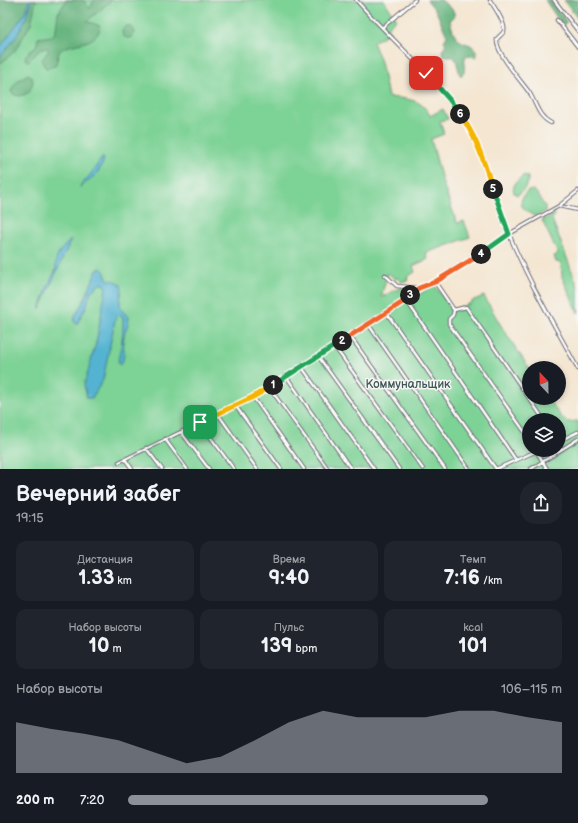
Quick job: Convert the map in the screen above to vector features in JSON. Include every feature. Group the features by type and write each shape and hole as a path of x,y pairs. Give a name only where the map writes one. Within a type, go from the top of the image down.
{"street":[{"path":"356,0 436,83 463,119 482,153 509,234 527,273 578,369"},
{"path":"383,27 411,1 414,0"},
{"path":"490,0 501,19 504,28 503,32 497,39 498,46 521,82 530,93 536,107 545,119 551,122"},
{"path":"554,0 578,31"},
{"path":"557,20 578,47"},
{"path":"119,462 253,397 406,300 419,288 435,282 509,234 559,206 578,191"},
{"path":"559,206 578,210"},
{"path":"385,275 397,286 419,288"},
{"path":"435,282 454,310"},
{"path":"406,300 516,460"},
{"path":"454,310 466,307 522,388"},
{"path":"454,310 453,315 449,319 449,324 522,428"},
{"path":"386,312 496,469 522,457"},
{"path":"368,324 469,469"},
{"path":"350,336 445,469"},
{"path":"334,346 423,469"},
{"path":"318,356 398,469"},
{"path":"301,366 374,469"},
{"path":"286,376 351,469"},
{"path":"269,387 328,469"},
{"path":"253,397 304,469"},
{"path":"235,406 281,469"},
{"path":"218,414 258,469"},
{"path":"200,422 234,469"},
{"path":"181,432 209,469"},
{"path":"566,438 578,432"},
{"path":"165,439 187,469"},
{"path":"531,469 578,439"},
{"path":"146,448 162,469"},
{"path":"541,457 547,469"},
{"path":"125,458 132,469"}],"green space":[{"path":"0,0 29,0 25,13 0,47"},
{"name":"Коммунальщик","path":"31,0 384,0 396,19 387,28 391,32 373,42 381,62 388,97 413,100 423,106 430,116 443,109 448,119 440,121 444,134 431,139 443,184 457,223 464,221 470,237 426,253 428,259 413,266 415,272 407,277 408,280 401,282 398,278 395,279 388,273 381,297 400,288 405,288 412,300 434,284 452,310 469,304 484,296 503,329 524,361 522,361 522,405 553,405 558,413 522,413 522,457 566,457 566,421 568,422 578,421 578,469 0,469 0,57 20,31 27,16"},
{"path":"31,0 36,0 31,24 14,52 0,64 0,57 19,31 30,8"},
{"path":"67,0 83,0 90,9 94,0 112,0 87,21 100,26 99,32 95,37 91,40 60,50 55,66 46,68 43,64 42,60 49,50 47,48 42,48 30,60 27,61 25,59 26,56 36,46 38,38 52,36 54,34 56,30 58,13"},
{"path":"427,0 441,0 453,10 455,16 450,20 456,36 462,42 472,46 477,52 476,57 466,56 464,73 462,75 460,75 456,60 453,57 443,55 442,50 446,44 444,41 447,36 436,11"},
{"path":"545,0 550,0 566,23 562,25"},
{"path":"564,0 578,0 578,19"},
{"path":"128,26 132,28 134,32 132,36 128,38 124,36 122,32 124,28"},
{"path":"29,74 32,77 33,83 29,92 20,96 13,94 11,92 15,84"},
{"path":"524,175 528,177 527,185 517,195 513,190 514,185"},
{"path":"534,190 545,206 545,211 537,216 528,212 521,203 521,200 527,191"},
{"path":"554,212 555,216 552,219 578,287 578,313 562,277 561,263 556,262 554,256 558,254 542,220 550,217"}],"water":[{"path":"29,0 31,0 24,23 15,38 0,57 0,47 25,13"},
{"path":"102,158 104,159 103,164 98,172 80,187 90,175"},
{"path":"71,240 40,309 47,288 56,269 55,265 57,257 62,249"},
{"path":"101,268 108,280 116,281 122,287 120,306 129,317 129,320 124,336 124,355 122,362 120,365 118,360 122,334 123,318 121,315 117,316 115,320 103,380 92,398 87,398 84,385 96,343 106,287 105,284 100,284 91,291 86,307 77,324 74,322 75,316 85,298 97,270"}],"route":[{"path":"200,422 253,397 406,300 419,288 430,285 452,272 509,234 491,185 482,153 475,139 449,99 426,73"}]}
